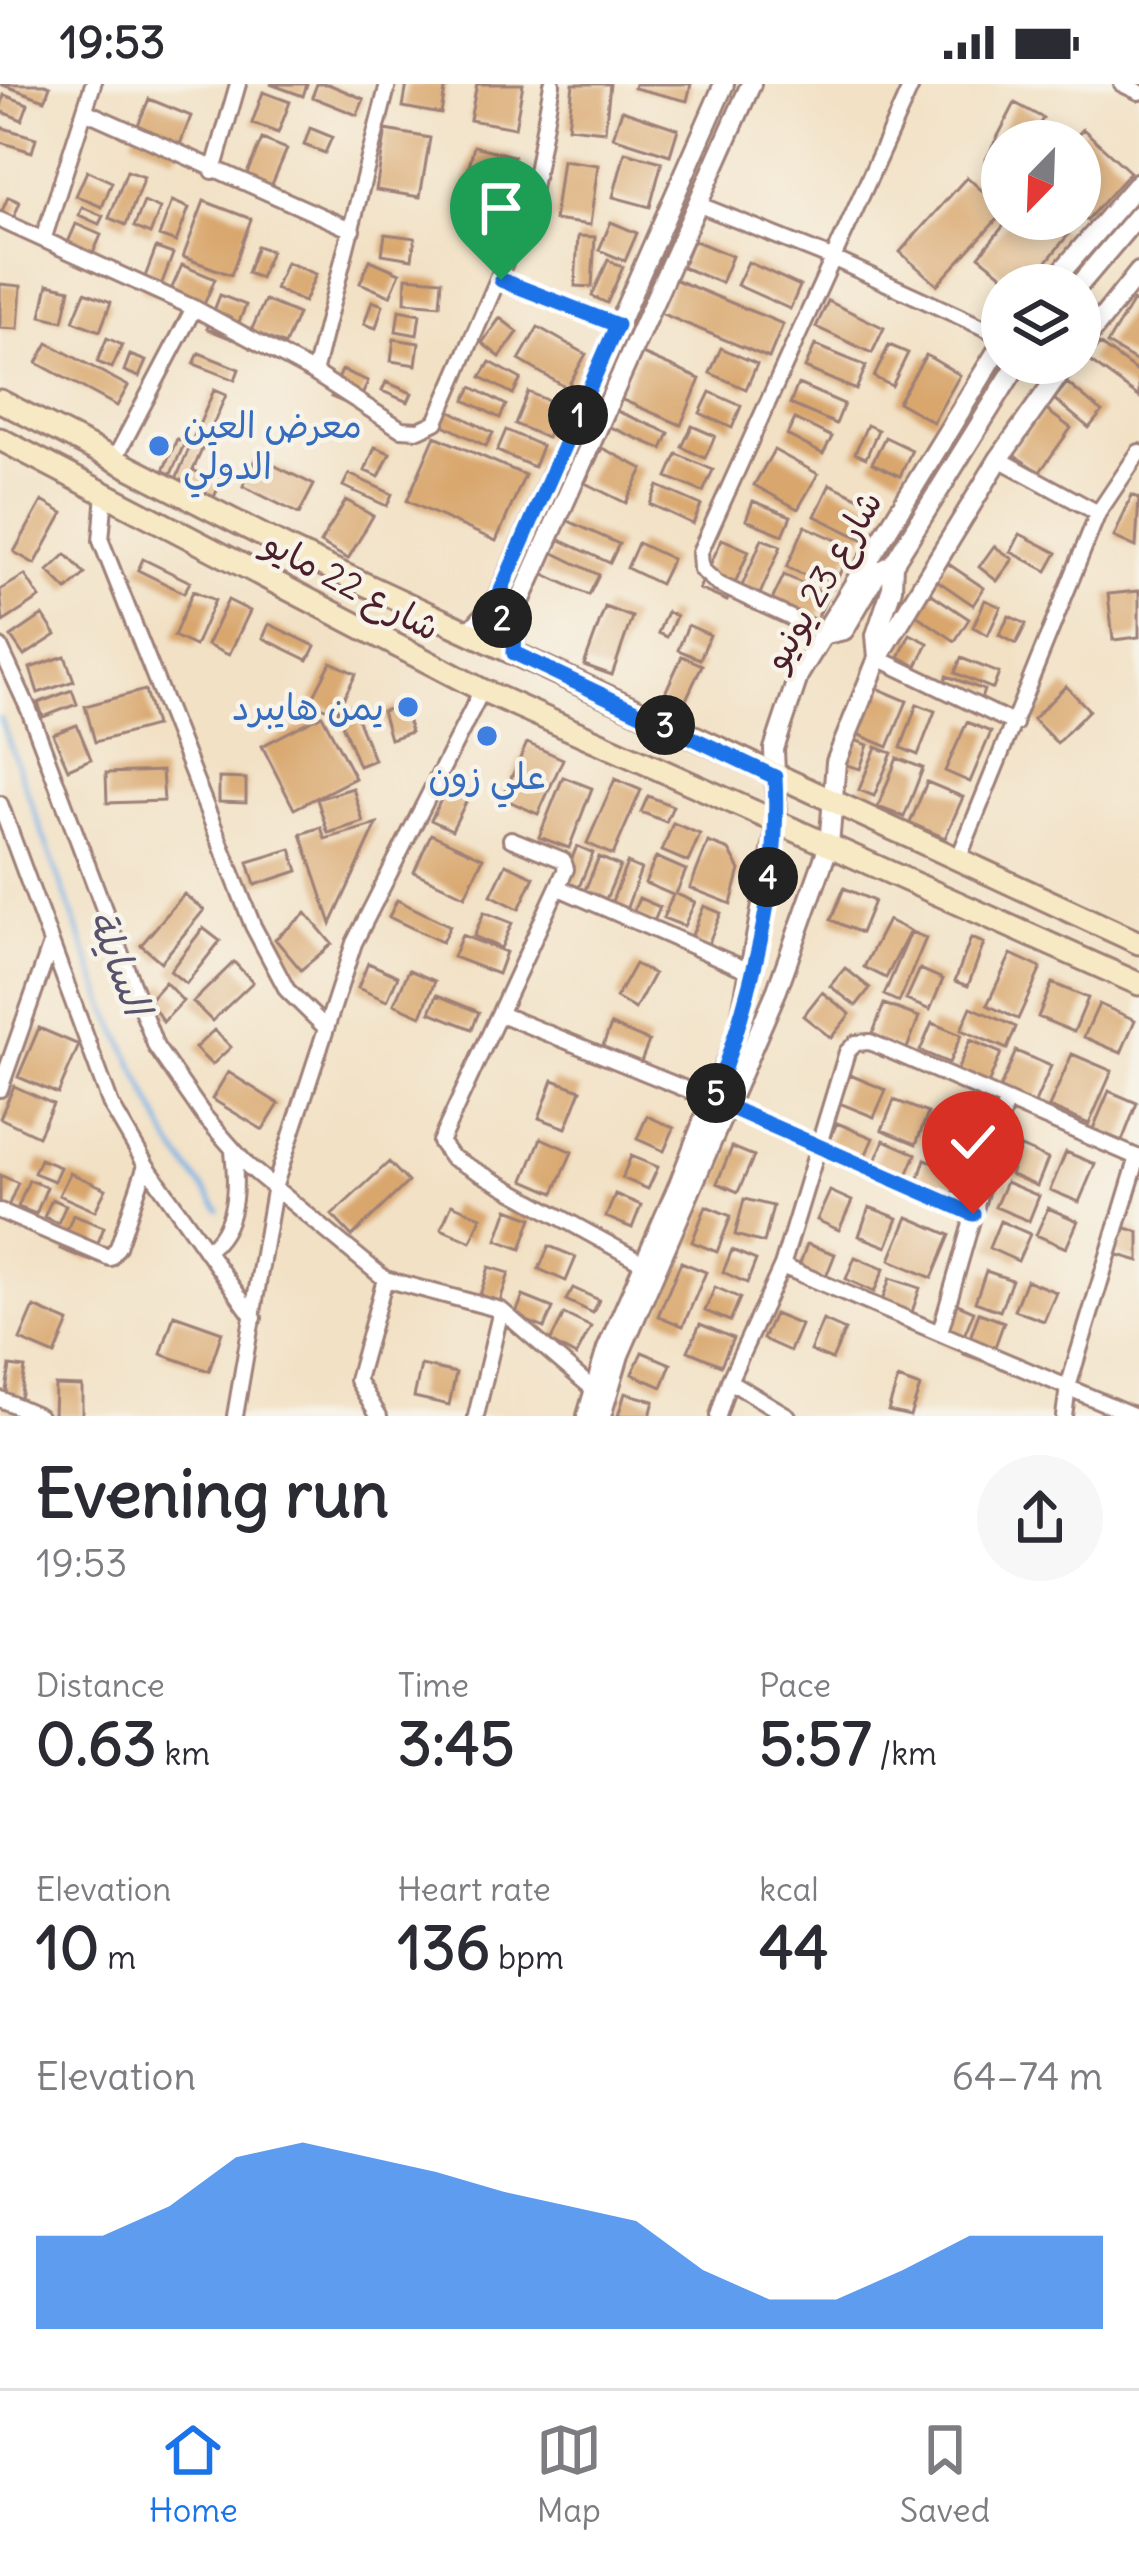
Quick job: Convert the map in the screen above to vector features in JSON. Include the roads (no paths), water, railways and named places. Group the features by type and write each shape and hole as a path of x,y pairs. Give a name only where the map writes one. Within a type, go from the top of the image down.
{"main road":[{"name":"شارع 22 مايو","path":"0,401 291,550 1139,943"},
{"name":"شارع 22 مايو","path":"0,439 482,690 1139,984"}],"street":[{"path":"44,237 93,84"},
{"path":"213,171 238,84"},
{"path":"314,373 388,84"},
{"path":"0,220 194,308 314,373 400,429 419,430 436,422 530,205 552,84"},
{"path":"469,633 495,604 724,84"},
{"path":"514,653 516,613 751,84"},
{"path":"912,84 700,552 700,569 718,584 826,634 844,630 877,573 893,564 1005,384"},
{"path":"1122,84 1139,92"},
{"path":"85,111 352,230"},
{"path":"1068,264 1139,182"},
{"path":"675,195 834,259 981,329"},
{"path":"1097,264 1139,214"},
{"path":"1101,320 1139,272"},
{"path":"501,280 617,325"},
{"path":"114,460 194,308"},
{"name":"شارع 23 يونيو","path":"587,1416 720,1104 752,972 777,825 774,748 799,674 981,374"},
{"name":"شارع 23 يونيو","path":"602,1416 600,1390 643,1263 777,990 829,845 836,762 878,658 999,459 1052,384"},
{"path":"957,862 1098,513 1139,452"},
{"path":"999,459 1098,513"},
{"path":"105,494 101,541 253,926 287,989 326,1028"},
{"path":"893,564 892,589 876,635 878,658 1015,724"},
{"path":"495,604 501,618 516,613"},
{"path":"0,646 29,710 157,1047 204,1116 248,1166 385,1280 501,1310 600,1390"},
{"path":"235,1416 275,1186 354,943 482,690"},
{"path":"0,804 111,1105 146,1165 254,1318"},
{"path":"512,839 566,864 440,1142 451,1157 643,1263"},
{"path":"559,888 752,972"},
{"path":"0,1088 6,1058 51,944"},
{"path":"500,1014 973,1214"},
{"path":"718,1416 782,1265 847,1052 856,1043 870,1042 1139,1158 1068,1387 1064,1416"},
{"path":"940,1332 1006,1101"},
{"path":"206,1251 221,1234 236,1201 233,1149"},
{"path":"0,1211 110,1258 146,1165"},
{"path":"782,1265 1136,1416"},
{"path":"380,1416 357,1380 385,1280"},
{"path":"476,1416 501,1310"},
{"path":"729,1381 788,1416"},
{"path":"0,1399 39,1416"}],"waterway":[{"name":"السايلة","path":"0,718 108,1011 171,1144 219,1210"}],"place":[{"name":"معرض العين الدولي","path":"159,446"},
{"name":"يمن هايبرد","path":"408,707"},
{"name":"علي زون","path":"487,736"}]}
